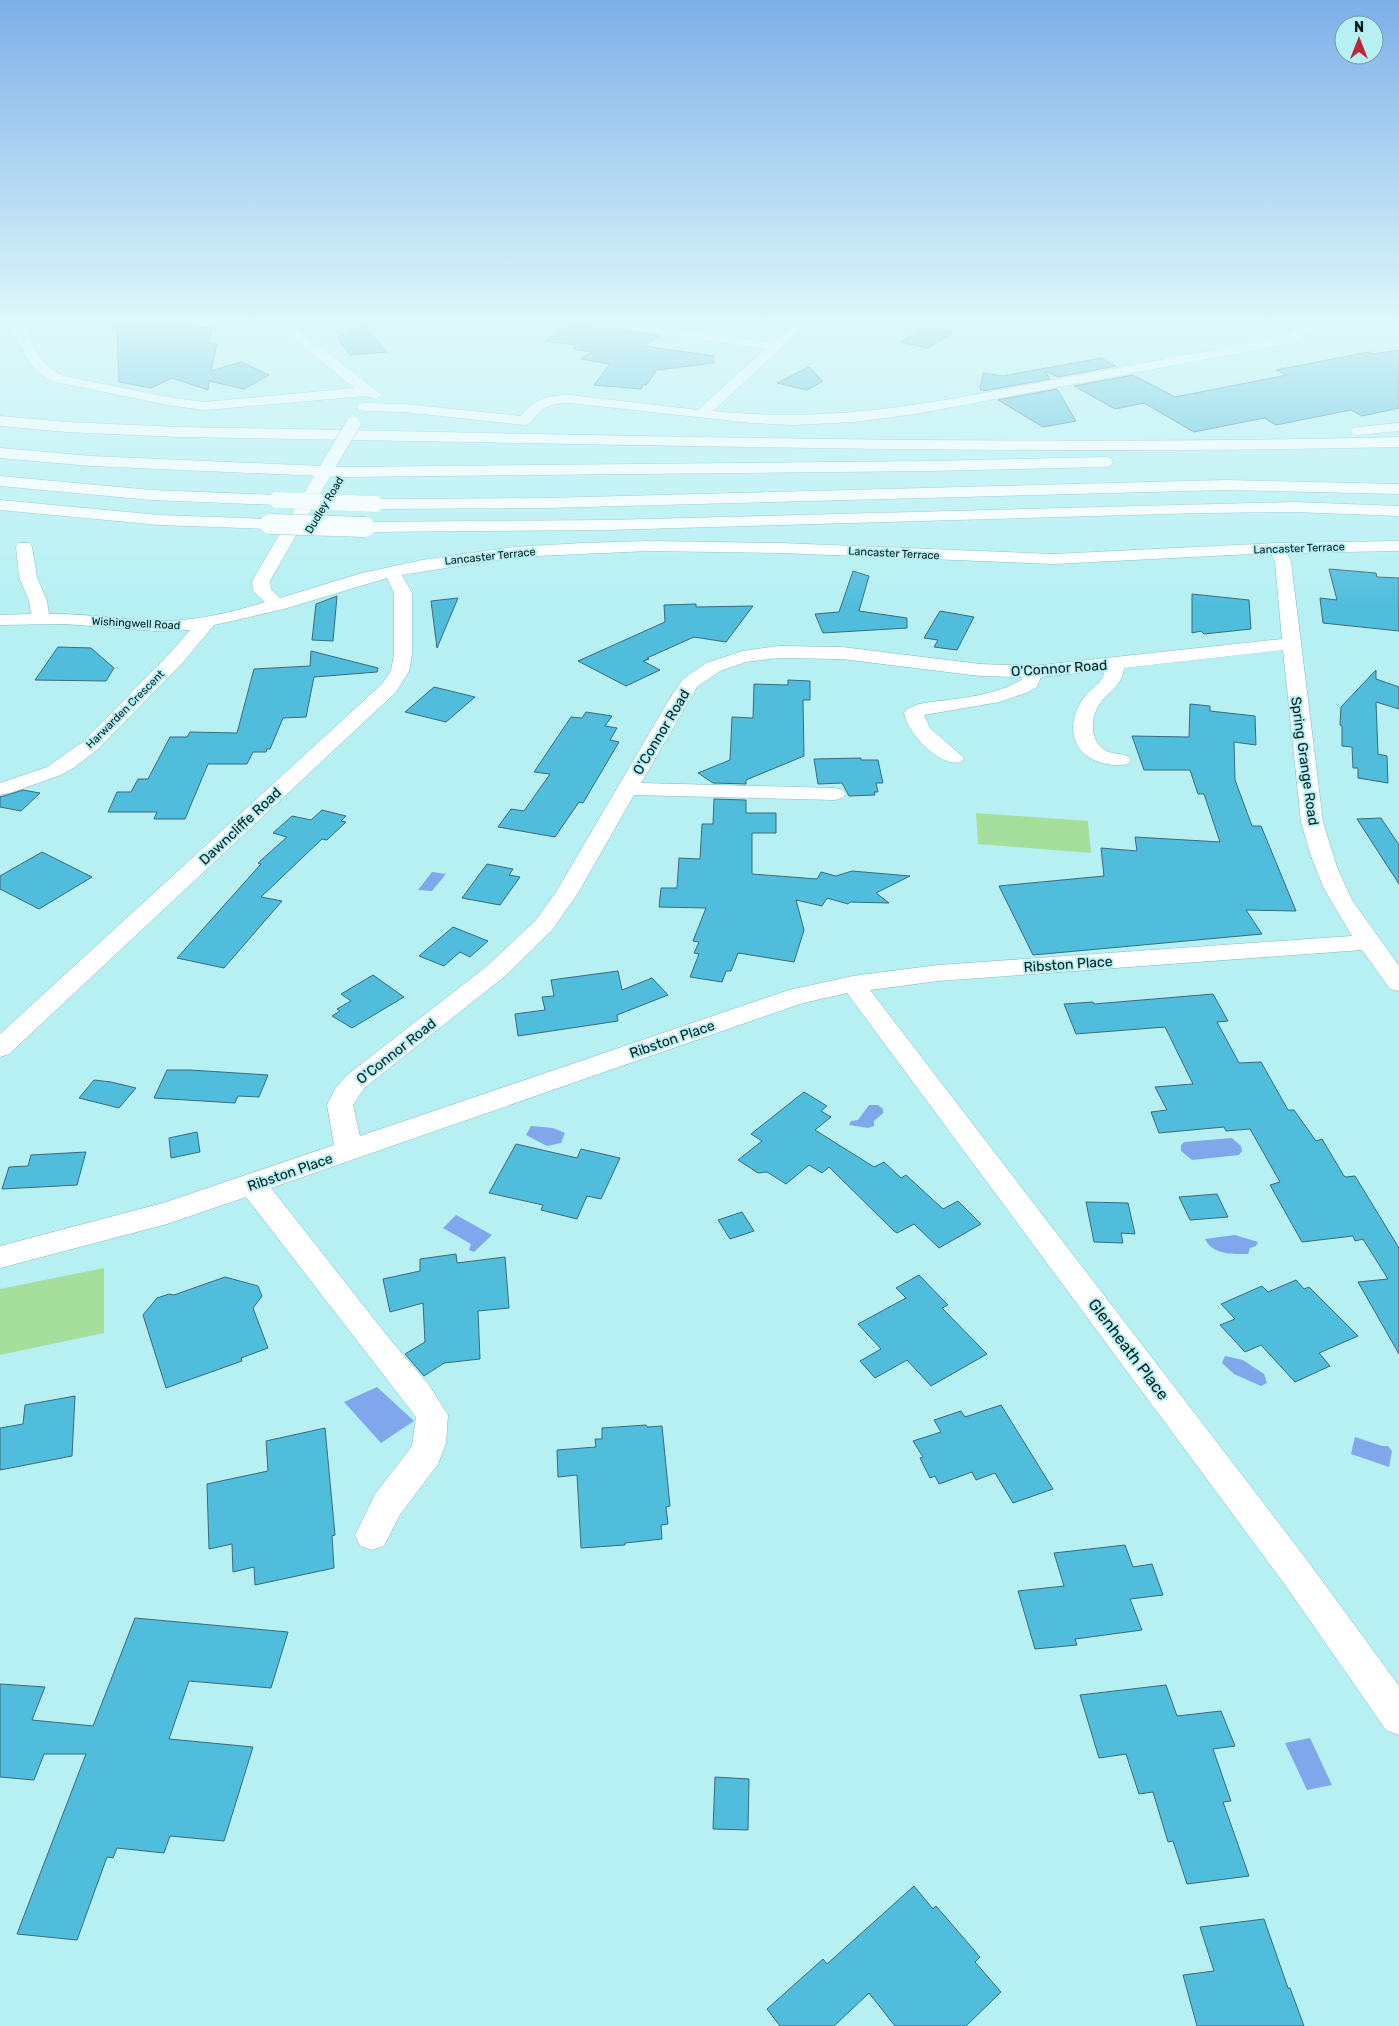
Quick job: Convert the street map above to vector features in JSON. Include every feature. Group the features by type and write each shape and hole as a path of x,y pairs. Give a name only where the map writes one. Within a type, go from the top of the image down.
{"highway":[{"path":"0,419 67,427 178,432 865,444 1399,442"},
{"path":"525,421 650,431 807,437 1370,443"},
{"path":"0,436 129,444 241,447 804,457 1169,460 1399,457"},
{"path":"0,453 91,461 337,466 931,466 1120,461"},
{"path":"1140,461 1169,460"},
{"path":"0,481 151,494 375,504 547,503 1225,486 1399,489"},
{"path":"0,505 159,520 365,527 609,525 1200,508 1294,507 1399,510"}],"street":[{"name":"Dudley Road","path":"305,537 337,466 353,424 359,415"},
{"path":"358,446 375,415"},
{"path":"458,415 525,421 530,415"},
{"path":"707,415 752,419 792,420 841,419 883,415"},
{"path":"1358,431 1399,428"},
{"name":"Dudley Road","path":"261,587 261,581 337,466"},
{"name":"Lancaster Terrace","path":"391,571 498,554 610,547 781,548 1028,559 1277,548 1399,546"},
{"path":"24,547 28,577 38,601 41,619"},
{"name":"Spring Grange Road","path":"1277,548 1283,562 1290,644 1309,810 1318,848 1341,900 1399,983"},
{"path":"283,587 299,598 391,571"},
{"name":"Dawncliffe Road","path":"0,1048 389,688 400,671 403,654 403,593 391,571"},
{"path":"198,624 231,607 261,587 265,594 278,605"},
{"name":"Wishingwell Road","path":"0,620 41,619 156,626 198,624 278,605 299,598"},
{"name":"Harwarden Crescent","path":"2,789 54,771 68,763 91,745 171,664 198,624"},
{"name":"O'Connor Road","path":"349,1152 340,1105 344,1096 355,1082 496,971 544,925 567,893 690,683 713,667 743,657 779,652 842,653 980,670 1032,672 1290,644"},
{"path":"1115,664 1113,679 1109,686 1089,704 1082,728 1085,738 1095,752 1121,760"},
{"path":"954,758 915,724 914,713 919,710 959,704 1017,690 1030,683 1032,672"},
{"path":"627,789 835,794"},
{"name":"Ribston Place","path":"0,1257 167,1213 349,1152 768,1005 854,984 938,973 1372,946 1399,950"},
{"name":"Glenheath Place","path":"854,984 1295,1571 1399,1717"},
{"path":"253,1185 381,1351 418,1394 432,1415 430,1444 426,1454 391,1498 372,1535"}],"green space":[{"path":"976,813 1088,821 1091,853 978,844"},
{"path":"104,1268 104,1333 0,1355 0,1289"}],"water":[{"path":"432,872 446,874 432,891 418,890"},
{"path":"869,1105 878,1105 883,1109 883,1113 874,1121 874,1126 868,1128 849,1125 851,1121 858,1120"},
{"path":"531,1126 553,1128 565,1133 561,1143 547,1146 526,1135"},
{"path":"1232,1138 1241,1146 1242,1151 1239,1155 1192,1160 1181,1151 1181,1145 1184,1142"},
{"path":"456,1215 492,1235 474,1252 469,1250 471,1244 443,1228"},
{"path":"1235,1235 1258,1242 1256,1246 1250,1248 1248,1254 1235,1254 1218,1251 1208,1244 1205,1239"},
{"path":"1225,1356 1243,1360 1264,1374 1267,1383 1261,1386 1234,1374 1222,1363"},
{"path":"377,1387 414,1421 381,1443 344,1402"},
{"path":"1355,1437 1382,1446 1388,1446 1392,1451 1389,1467 1351,1454"},
{"path":"1310,1738 1332,1785 1307,1790 1285,1743"}],"building":[{"path":"1022,415 1072,415 1076,421 1043,427"},
{"path":"1164,415 1328,415 1276,425 1264,418 1194,432"},
{"path":"1329,569 1376,573 1377,577 1399,578 1399,631 1323,623 1320,598 1337,600"},
{"path":"853,571 869,576 859,611 907,618 907,628 823,633 815,614 839,612"},
{"path":"1192,594 1249,600 1251,629 1204,634 1201,631 1192,633"},
{"path":"337,596 333,641 312,640 316,604"},
{"path":"458,598 437,648 431,601"},
{"path":"696,604 696,607 753,606 726,642 694,637 647,658 649,659 643,661 660,670 626,686 578,661 665,622 664,605"},
{"path":"940,611 974,617 957,650 934,647 938,640 924,638"},
{"path":"58,647 91,648 114,668 106,681 35,680"},
{"path":"311,651 378,668 377,672 314,677 306,717 283,718 270,749 267,749 266,752 253,752 247,764 208,764 185,819 154,819 157,812 108,812 117,792 131,792 138,779 148,779 170,737 187,737 190,732 237,733 254,669 310,666"},
{"path":"1376,670 1376,679 1399,687 1399,709 1376,702 1378,754 1387,756 1388,783 1358,778 1358,768 1353,768 1352,747 1342,746 1341,707"},
{"path":"788,680 810,681 810,700 803,700 804,756 746,780 746,784 713,783 698,773 730,760 732,717 753,718 754,684 788,685"},
{"path":"434,687 475,697 446,722 405,712"},
{"path":"1190,704 1210,706 1210,711 1255,716 1256,745 1234,742 1235,780 1252,826 1261,826 1296,911 1246,910 1262,934 1033,955 999,886 1104,876 1101,848 1137,851 1135,837 1220,842 1204,794 1198,794 1190,770 1144,770 1132,736 1189,737"},
{"path":"586,712 612,716 605,726 617,728 610,740 619,742 583,803 579,802 555,837 498,827 511,809 524,811 550,774 534,772 571,717 582,718"},
{"path":"861,758 861,760 878,760 883,783 876,783 878,792 874,792 875,795 849,796 842,783 818,784 814,759"},
{"path":"23,790 40,793 21,811 0,807 0,797"},
{"path":"714,799 746,800 746,813 776,813 776,833 752,833 752,874 817,879 821,872 836,876 852,871 910,876 876,893 889,903 850,902 848,904 827,898 822,906 796,900 804,930 794,962 738,953 731,971 726,971 722,982 690,977 699,954 694,953 699,942 693,941 706,908 659,907 661,888 677,888 679,858 700,859 702,824 713,824"},
{"path":"322,810 346,816 341,821 346,822 327,840 322,839 261,897 282,901 224,968 177,958 261,864 258,863 287,837 273,833 292,816 311,820"},
{"path":"1381,818 1399,845 1399,884 1357,819"},
{"path":"42,852 92,877 39,909 0,889 0,876"},
{"path":"487,864 513,869 509,875 520,877 500,905 462,898"},
{"path":"453,927 488,941 470,957 460,952 444,966 419,956"},
{"path":"618,971 622,990 652,978 668,995 617,1015 618,1021 518,1036 515,1014 545,1010 542,997 554,996 551,980"},
{"path":"373,975 404,997 352,1028 332,1016 340,1011 337,1009 351,1001 341,994"},
{"path":"1213,994 1228,1021 1217,1022 1239,1063 1261,1062 1288,1110 1294,1110 1316,1141 1322,1139 1344,1176 1355,1176 1399,1248 1399,1354 1358,1282 1388,1279 1363,1239 1355,1241 1353,1236 1302,1242 1270,1185 1280,1182 1250,1129 1226,1131 1224,1127 1159,1133 1151,1112 1167,1110 1155,1087 1193,1084 1165,1027 1076,1034 1064,1004 1093,1002 1094,1004"},
{"path":"167,1070 268,1075 259,1097 238,1096 235,1103 154,1098"},
{"path":"94,1080 136,1088 119,1108 79,1098"},
{"path":"804,1092 827,1106 821,1111 831,1117 815,1130 874,1167 884,1162 901,1178 906,1175 943,1209 958,1201 981,1224 939,1248 914,1224 897,1233 894,1231 829,1167 822,1173 809,1165 786,1184 767,1172 758,1173 738,1160 762,1141 751,1134"},
{"path":"197,1132 200,1152 171,1158 169,1138"},
{"path":"516,1144 577,1158 581,1149 620,1158 601,1199 587,1196 577,1219 541,1210 543,1205 489,1193"},
{"path":"86,1152 77,1185 2,1189 9,1167 28,1166 31,1155"},
{"path":"1217,1194 1228,1217 1190,1220 1179,1197"},
{"path":"1086,1202 1128,1203 1135,1234 1121,1233 1123,1243 1094,1242"},
{"path":"742,1212 754,1231 730,1239 718,1220"},
{"path":"456,1254 457,1263 505,1257 509,1308 478,1311 480,1359 444,1363 424,1376 405,1354 425,1342 423,1303 390,1312 383,1279 420,1271 420,1259"},
{"path":"919,1275 948,1305 942,1308 987,1354 931,1386 907,1360 875,1378 860,1361 881,1349 858,1324 906,1298 896,1288"},
{"path":"225,1277 258,1286 262,1296 253,1308 268,1348 241,1358 242,1361 166,1388 143,1315 157,1298 169,1294 174,1295"},
{"path":"1296,1280 1304,1289 1309,1287 1358,1336 1319,1353 1330,1366 1295,1382 1261,1345 1245,1352 1220,1325 1235,1319 1221,1304 1262,1286 1268,1292"},
{"path":"75,1396 72,1456 0,1470 0,1428 23,1424 25,1405"},
{"path":"1001,1405 1053,1489 1013,1503 995,1473 976,1480 972,1472 939,1484 935,1476 930,1478 920,1458 923,1457 913,1441 941,1432 934,1420 961,1411 965,1417"},
{"path":"646,1425 647,1427 662,1426 670,1506 666,1507 668,1524 661,1525 662,1539 625,1543 625,1545 581,1548 577,1475 558,1477 557,1450 596,1447 595,1439 602,1439 602,1428"},
{"path":"325,1428 335,1535 332,1536 334,1568 255,1585 254,1567 233,1572 232,1544 209,1549 207,1484 268,1471 266,1441"},
{"path":"1125,1545 1133,1567 1152,1564 1163,1595 1130,1599 1142,1630 1075,1639 1077,1645 1035,1649 1018,1591 1064,1586 1054,1553"},
{"path":"135,1618 288,1632 271,1688 189,1681 169,1739 253,1747 224,1841 170,1836 164,1853 117,1848 113,1858 107,1857 77,1940 17,1934 86,1754 44,1754 34,1780 0,1777 0,1684 45,1687 32,1720 93,1726"},
{"path":"1166,1685 1177,1716 1221,1711 1235,1746 1213,1749 1231,1801 1223,1802 1249,1876 1187,1884 1173,1841 1168,1842 1153,1792 1139,1794 1126,1754 1099,1758 1080,1695"},
{"path":"715,1777 749,1779 748,1830 713,1829"},
{"path":"914,1886 933,1909 936,1906 980,1957 975,1962 1001,1992 966,2026 895,2026 869,1993 834,2026 780,2026 767,2009 823,1959 827,1964"},
{"path":"1264,1919 1288,1988 1290,1988 1304,2026 1197,2026 1183,1975 1214,1971 1200,1927"}]}
